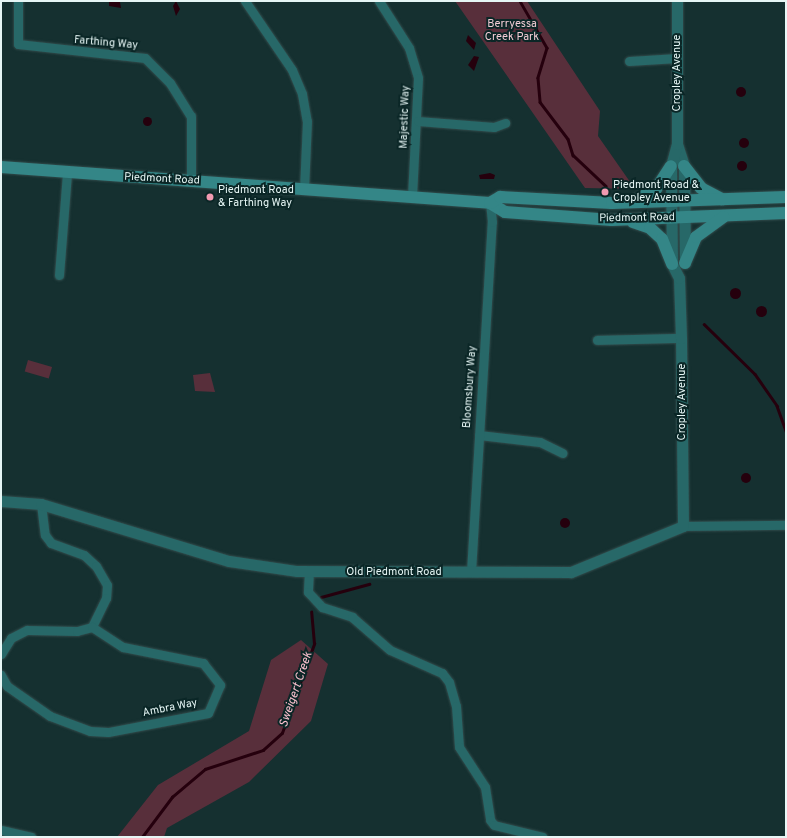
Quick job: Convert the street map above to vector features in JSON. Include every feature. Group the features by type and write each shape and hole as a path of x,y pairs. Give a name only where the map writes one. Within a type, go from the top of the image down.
{"main road":[{"path":"630,202 656,188 671,166"},
{"path":"684,166 701,188 724,200"},
{"name":"Piedmont Road","path":"1,167 490,203 505,212 628,220 786,213"},
{"name":"Piedmont Road","path":"490,203 500,196 630,202 672,202 786,197"},
{"path":"685,263 696,237 709,225 728,215"},
{"path":"628,220 650,228 662,239 672,264"}],"street":[{"name":"Farthing Way","path":"18,1 18,44 145,58 170,83 191,116 191,181"},
{"path":"245,1 292,70 302,94 307,121 304,189"},
{"name":"Majestic Way","path":"379,1 409,48 418,78 418,121 412,197"},
{"name":"Cropley Avenue","path":"677,1 677,144 671,166 672,264 679,278"},
{"path":"629,61 678,58"},
{"path":"418,121 494,127 505,123"},
{"name":"Cropley Avenue","path":"677,144 684,166 685,201 685,263 679,278 681,338 682,526"},
{"path":"59,275 68,173"},
{"name":"Bloomsbury Way","path":"471,572 492,222 490,203"},
{"path":"597,340 681,338"},
{"path":"479,435 540,442 563,453"},
{"name":"Old Piedmont Road","path":"1,501 41,504 229,561 308,571 572,572 682,526 786,525"},
{"path":"1,654 11,638 27,630 77,631 92,627 106,598 106,585 96,566 84,555 51,543 45,536 41,504"},
{"path":"308,571 308,592 322,607 352,616 390,650 442,673 449,682 456,706 459,747 485,787 490,820 494,825 544,837"},
{"name":"Ambra Way","path":"1,675 7,686 50,716 90,732 108,732 208,713 220,685 203,663 123,647 92,627"},
{"path":"1,830 31,837"}],"green space":[{"name":"Berryessa Creek Park","path":"455,1 527,1 600,111 598,136 635,189 585,188"},
{"path":"28,360 52,367 49,378 25,372"},
{"path":"210,373 215,392 195,391 193,375"},
{"path":"301,640 328,664 311,721 249,782 167,828 164,837 117,837 158,785 249,731 271,660"}],"shaded area":[{"path":"109,1 120,2 121,8 109,6"},
{"path":"176,1 180,9 176,16 173,6"},
{"path":"468,35 476,43 474,50 466,41"},
{"path":"474,56 479,57 474,71 468,65"},
{"path":"739,87 743,87 745,88 745,96 739,97 736,94 736,90"},
{"path":"147,116 152,121 147,126 142,121"},
{"path":"742,138 746,138 748,139 748,147 742,148 739,145 739,141"},
{"path":"740,161 744,161 746,162 746,170 740,171 737,168 737,164"},
{"path":"490,173 495,175 494,179 480,179 479,175"},
{"path":"733,288 737,288 739,289 739,297 733,298 730,295 730,291"},
{"path":"761,305 765,307 767,311 765,315 761,317 757,315 755,311 757,307"},
{"path":"744,473 748,473 750,474 750,482 744,483 741,480 741,476"},
{"path":"565,518 570,523 565,528 560,523"}],"waterway":[{"path":"520,1 547,48 538,78 540,102 568,139 573,155 606,186"},
{"path":"704,324 755,374 777,406 786,431"},
{"name":"Sweigert Creek","path":"321,597 369,584"},
{"name":"Sweigert Creek","path":"142,837 172,797 205,769 263,750 282,733 314,644 311,612"}],"place":[{"name":"Piedmont Road & Cropley Avenue","path":"605,192"},
{"name":"Piedmont Road & Farthing Way","path":"210,197"}]}
